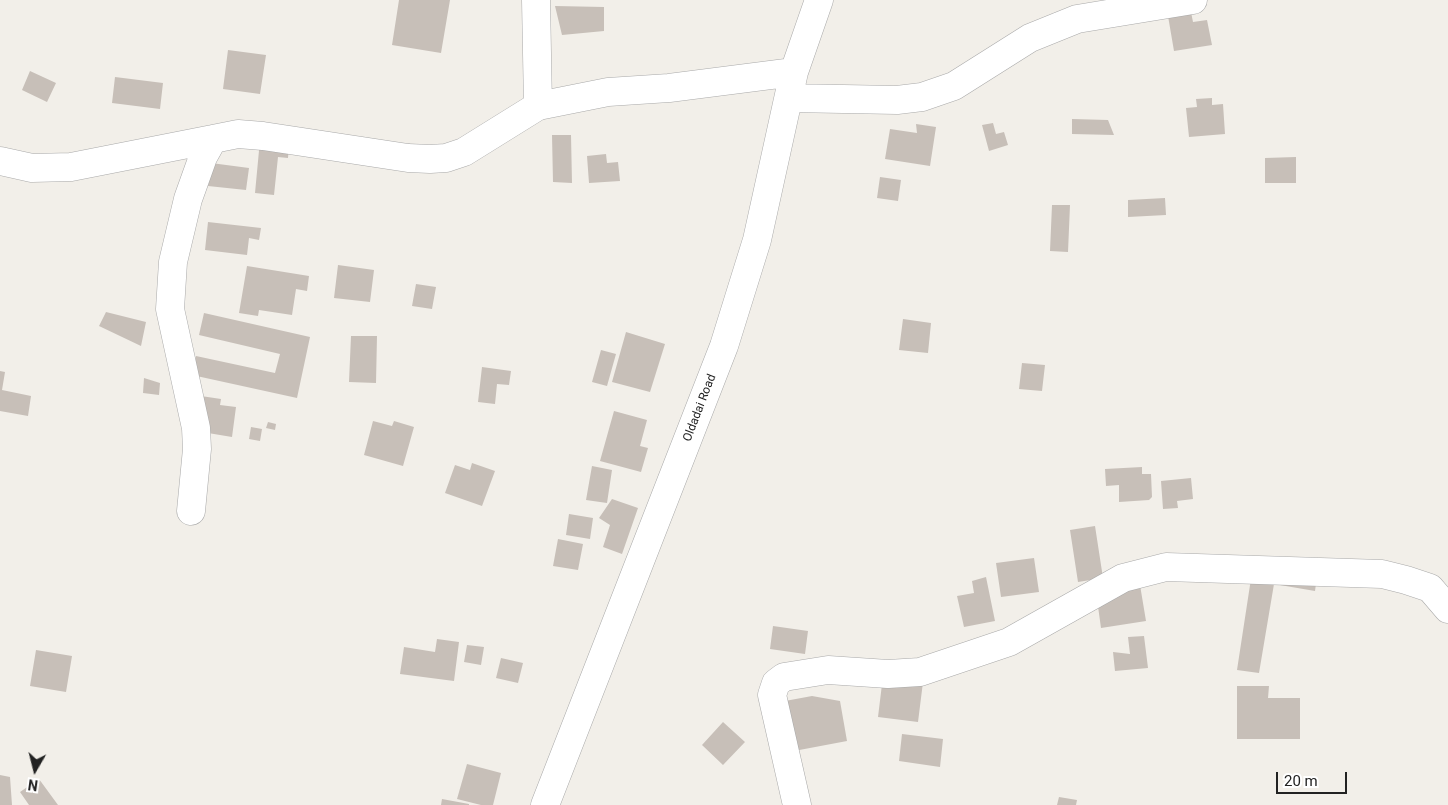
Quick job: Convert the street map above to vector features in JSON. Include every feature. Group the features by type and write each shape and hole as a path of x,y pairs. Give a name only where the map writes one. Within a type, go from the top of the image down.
{"street":[{"path":"536,0 538,106"},
{"name":"Oldadai Road","path":"545,805 724,346 757,240 792,85 818,0"},
{"path":"0,161 32,168 71,167 238,134 408,158 438,159 464,152 538,106 608,92 669,88 792,85 897,100 922,97 954,86 1030,38 1076,20 1193,0"},
{"path":"191,510 197,449 196,428 170,308 173,262 188,198 203,156 213,139"},
{"path":"797,805 772,695 776,683 784,677 828,670 888,674 920,672 1009,642 1123,578 1166,567 1382,574 1430,588 1448,608"}],"building":[{"path":"399,0 450,0 441,53 392,45"},
{"path":"555,6 604,7 604,31 562,35"},
{"path":"1191,12 1193,22 1207,20 1212,45 1174,51 1168,16"},
{"path":"228,50 266,55 260,94 223,89"},
{"path":"30,71 56,83 47,102 22,90"},
{"path":"115,77 163,83 160,109 112,103"},
{"path":"1212,98 1212,105 1223,104 1225,134 1189,137 1186,108 1197,107 1196,99"},
{"path":"1072,119 1108,120 1114,135 1072,134"},
{"path":"993,123 996,134 1004,132 1008,145 989,151 982,125"},
{"path":"916,124 936,127 930,166 885,159 890,129 917,133"},
{"path":"552,135 571,135 572,183 553,182"},
{"path":"260,140 289,144 288,158 278,157 274,195 255,193"},
{"path":"606,154 607,163 618,162 620,181 589,183 587,156"},
{"path":"1296,157 1296,183 1265,183 1265,158"},
{"path":"211,163 249,168 246,190 208,186"},
{"path":"880,177 901,180 898,201 877,198"},
{"path":"1165,198 1166,215 1128,217 1128,200"},
{"path":"1052,205 1070,205 1068,252 1050,251"},
{"path":"208,222 261,228 259,240 249,238 247,255 205,250"},
{"path":"338,265 374,270 370,302 334,298"},
{"path":"247,266 309,276 307,291 296,289 292,315 259,310 258,316 239,313"},
{"path":"416,284 436,287 432,309 412,306"},
{"path":"106,312 146,322 141,346 99,326"},
{"path":"204,313 310,337 297,398 192,375 196,356 275,373 280,354 199,335"},
{"path":"903,319 931,323 928,353 899,350"},
{"path":"626,332 665,344 650,392 612,382"},
{"path":"351,336 377,336 376,383 349,382"},
{"path":"601,350 616,354 607,386 592,382"},
{"path":"1022,363 1045,365 1042,391 1019,389"},
{"path":"482,367 511,371 509,385 497,384 495,404 478,402"},
{"path":"0,371 5,372 2,390 31,396 28,416 0,411"},
{"path":"144,378 160,383 159,395 143,393"},
{"path":"201,396 221,399 220,405 236,407 232,437 196,431"},
{"path":"614,411 647,420 640,446 648,448 641,472 600,461"},
{"path":"373,421 392,426 394,421 414,427 403,466 364,455"},
{"path":"268,422 276,424 275,430 266,428"},
{"path":"251,427 262,429 260,441 249,439"},
{"path":"472,463 495,471 482,506 445,493 455,465 470,470"},
{"path":"592,466 612,470 607,503 586,500"},
{"path":"1142,467 1142,474 1151,474 1152,497 1149,500 1119,502 1119,485 1106,486 1105,469"},
{"path":"1191,478 1193,499 1177,501 1178,508 1163,509 1161,481"},
{"path":"612,499 638,508 622,554 603,547 610,525 599,518"},
{"path":"569,514 593,518 590,539 566,535"},
{"path":"1095,526 1103,578 1078,582 1070,530"},
{"path":"558,539 583,544 578,570 553,566"},
{"path":"1034,558 1039,592 1001,597 996,563"},
{"path":"1254,559 1318,569 1315,591 1274,584 1259,673 1237,670"},
{"path":"986,577 995,621 964,627 957,596 974,593 972,581"},
{"path":"1140,585 1146,621 1101,628 1096,592"},
{"path":"773,626 808,631 805,654 770,649"},
{"path":"1144,636 1148,668 1115,671 1113,652 1130,654 1128,637"},
{"path":"437,639 459,642 454,681 400,674 404,647 435,652"},
{"path":"467,645 484,647 481,665 464,662"},
{"path":"36,650 72,656 66,692 30,686"},
{"path":"501,658 523,663 518,683 496,678"},
{"path":"883,676 923,682 918,722 878,717"},
{"path":"1237,686 1269,686 1268,698 1300,698 1300,739 1237,739"},
{"path":"812,696 840,701 847,741 794,751 785,701"},
{"path":"723,722 745,742 723,765 702,745"},
{"path":"902,734 943,739 940,767 899,761"},
{"path":"467,764 501,773 493,805 481,805 457,799"},
{"path":"0,775 10,777 12,805 0,805"},
{"path":"39,779 58,805 29,805 20,792"},
{"path":"1059,797 1077,800 1076,805 1057,805"},
{"path":"442,799 469,804 469,805 441,805"}]}
